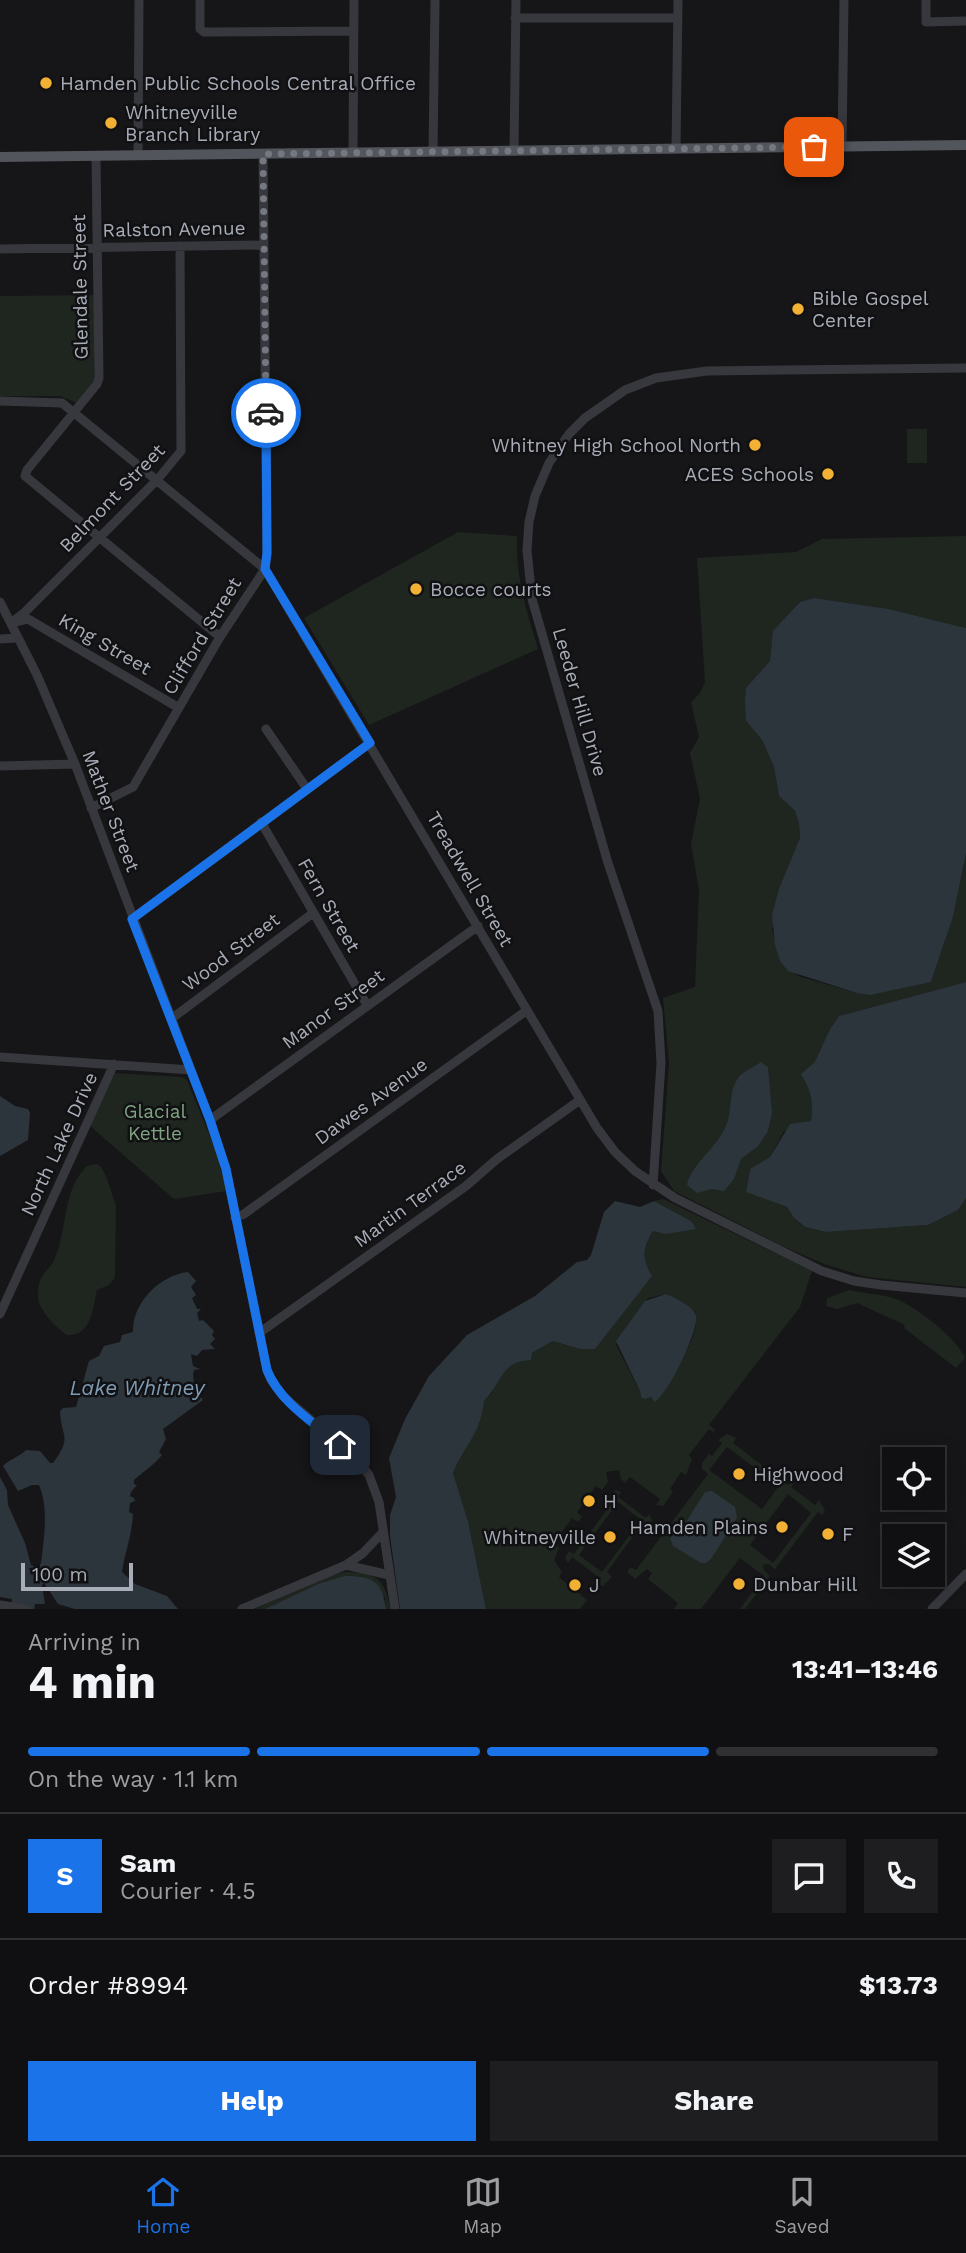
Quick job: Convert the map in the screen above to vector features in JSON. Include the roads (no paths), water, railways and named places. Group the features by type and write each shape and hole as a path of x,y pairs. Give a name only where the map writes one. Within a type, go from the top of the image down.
{"main road":[{"path":"0,158 966,145"}],"street":[{"path":"138,155 139,0"},
{"path":"200,0 200,29 204,32 354,31"},
{"path":"353,153 354,0"},
{"path":"433,152 435,0"},
{"path":"514,151 516,0"},
{"path":"676,148 678,0"},
{"path":"842,147 844,0"},
{"path":"926,0 926,22 966,21"},
{"path":"515,18 678,18"},
{"name":"Clifford Street","path":"91,808 133,787 220,637 265,569 267,540 263,154"},
{"name":"Glendale Street","path":"96,156 99,378 25,476 100,538"},
{"name":"Ralston Avenue","path":"0,248 264,245"},
{"name":"Belmont Street","path":"11,623 100,538 177,458 182,445 180,246"},
{"name":"Leeder Hill Drive","path":"653,1185 661,1063 658,1011 608,863 532,599 527,550 529,522 535,496 549,463 569,434 585,418 625,390 656,378 681,373 734,370 966,368"},
{"name":"Treadwell Street","path":"0,401 62,403 265,569 526,1011 615,1152 653,1185 713,1219 822,1271 854,1281 966,1293"},
{"path":"100,538 220,637"},
{"name":"Mather Street","path":"0,602 37,675 75,764 210,1120 226,1169 267,1370 277,1390 354,1457 369,1475 377,1495 394,1605"},
{"name":"King Street","path":"11,623 28,619 178,708"},
{"path":"0,639 18,638"},
{"path":"266,729 307,789"},
{"path":"132,919 370,743"},
{"path":"0,766 75,764"},
{"name":"Fern Street","path":"261,822 367,1005"},
{"name":"Wood Street","path":"171,1019 313,913"},
{"name":"Manor Street","path":"210,1120 478,926"},
{"name":"Dawes Avenue","path":"235,1218 255,1207 526,1011"},
{"path":"0,1057 191,1070"},
{"name":"North Lake Drive","path":"0,1314 114,1064"},
{"name":"Martin Terrace","path":"259,1333 466,1186 497,1158 580,1100"},
{"path":"242,1609 346,1565 383,1532"},
{"path":"346,1565 389,1576"},
{"path":"932,1609 966,1574"},
{"path":"0,1605 26,1609"}],"water":[{"path":"814,598 889,609 966,628 966,853 953,917 931,982 870,995 857,993 788,971 780,961 775,945 772,915 779,889 800,838 799,823 795,811 779,796 774,767 762,740 746,721 746,688 770,661 773,631 800,602"},
{"path":"966,982 966,1198 958,1210 928,1225 826,1232 805,1227 794,1218 787,1207 746,1192 750,1169 770,1157 790,1124 811,1121 811,1096 801,1074 815,1062 839,1016"},
{"path":"761,1062 768,1067 772,1113 768,1131 758,1146 741,1159 734,1179 724,1191 712,1189 697,1193 687,1185 694,1169 724,1129 735,1083 743,1073"},
{"path":"0,1096 15,1106 28,1109 30,1113 28,1140 0,1156"},
{"path":"615,1201 640,1207 654,1201 691,1221 696,1229 666,1234 653,1231 645,1253 646,1264 652,1276 595,1349 580,1349 553,1341 532,1353 531,1360 513,1364 507,1369 484,1401 480,1422 453,1473 468,1521 486,1609 400,1609 390,1536 390,1515 396,1497 389,1458 405,1419 429,1376 467,1335 535,1296 577,1262 587,1260 591,1255 604,1212"},
{"name":"Lake Whitney","path":"188,1272 196,1281 191,1287 196,1295 192,1298 197,1309 201,1309 197,1313 199,1321 203,1320 214,1331 212,1335 215,1339 210,1344 215,1349 202,1350 197,1356 191,1354 193,1366 200,1369 194,1370 193,1378 203,1400 163,1429 166,1439 159,1452 162,1455 134,1480 137,1485 130,1496 135,1501 130,1503 129,1512 133,1514 122,1572 135,1584 167,1596 178,1609 75,1609 58,1604 44,1583 45,1604 35,1604 34,1609 11,1609 12,1599 0,1597 0,1477 7,1490 8,1505 25,1543 31,1565 38,1568 41,1563 45,1513 39,1485 18,1491 3,1466 26,1450 40,1451 53,1463 64,1442 60,1411 63,1408 76,1407 89,1361 99,1356 104,1346 120,1342 122,1335 133,1332 137,1311 150,1292 167,1279"},
{"path":"666,1294 692,1309 696,1324 674,1377 654,1402 651,1397 641,1397 616,1341 645,1301"},
{"path":"712,1491 735,1507 737,1518 711,1559 701,1563 673,1546 670,1538 686,1522 705,1492"},
{"path":"345,1576 363,1577 375,1582 382,1592 386,1609 265,1609 318,1584"}],"place":[{"name":"Hamden Public Schools Central Office","path":"46,83"},
{"name":"Whitneyville Branch Library","path":"111,123"},
{"name":"Bible Gospel Center","path":"798,309"},
{"name":"Whitney High School North","path":"755,445"},
{"name":"ACES Schools","path":"828,474"},
{"name":"Bocce courts","path":"416,589"},
{"name":"Highwood","path":"739,1474"},
{"name":"H","path":"589,1501"},
{"name":"Hamden Plains","path":"782,1527"},
{"name":"F","path":"828,1534"},
{"name":"Whitneyville","path":"610,1537"},
{"name":"Dunbar Hill","path":"739,1584"},
{"name":"J","path":"575,1585"}],"park label":[{"name":"Glacial Kettle","path":"155,1122"}]}
